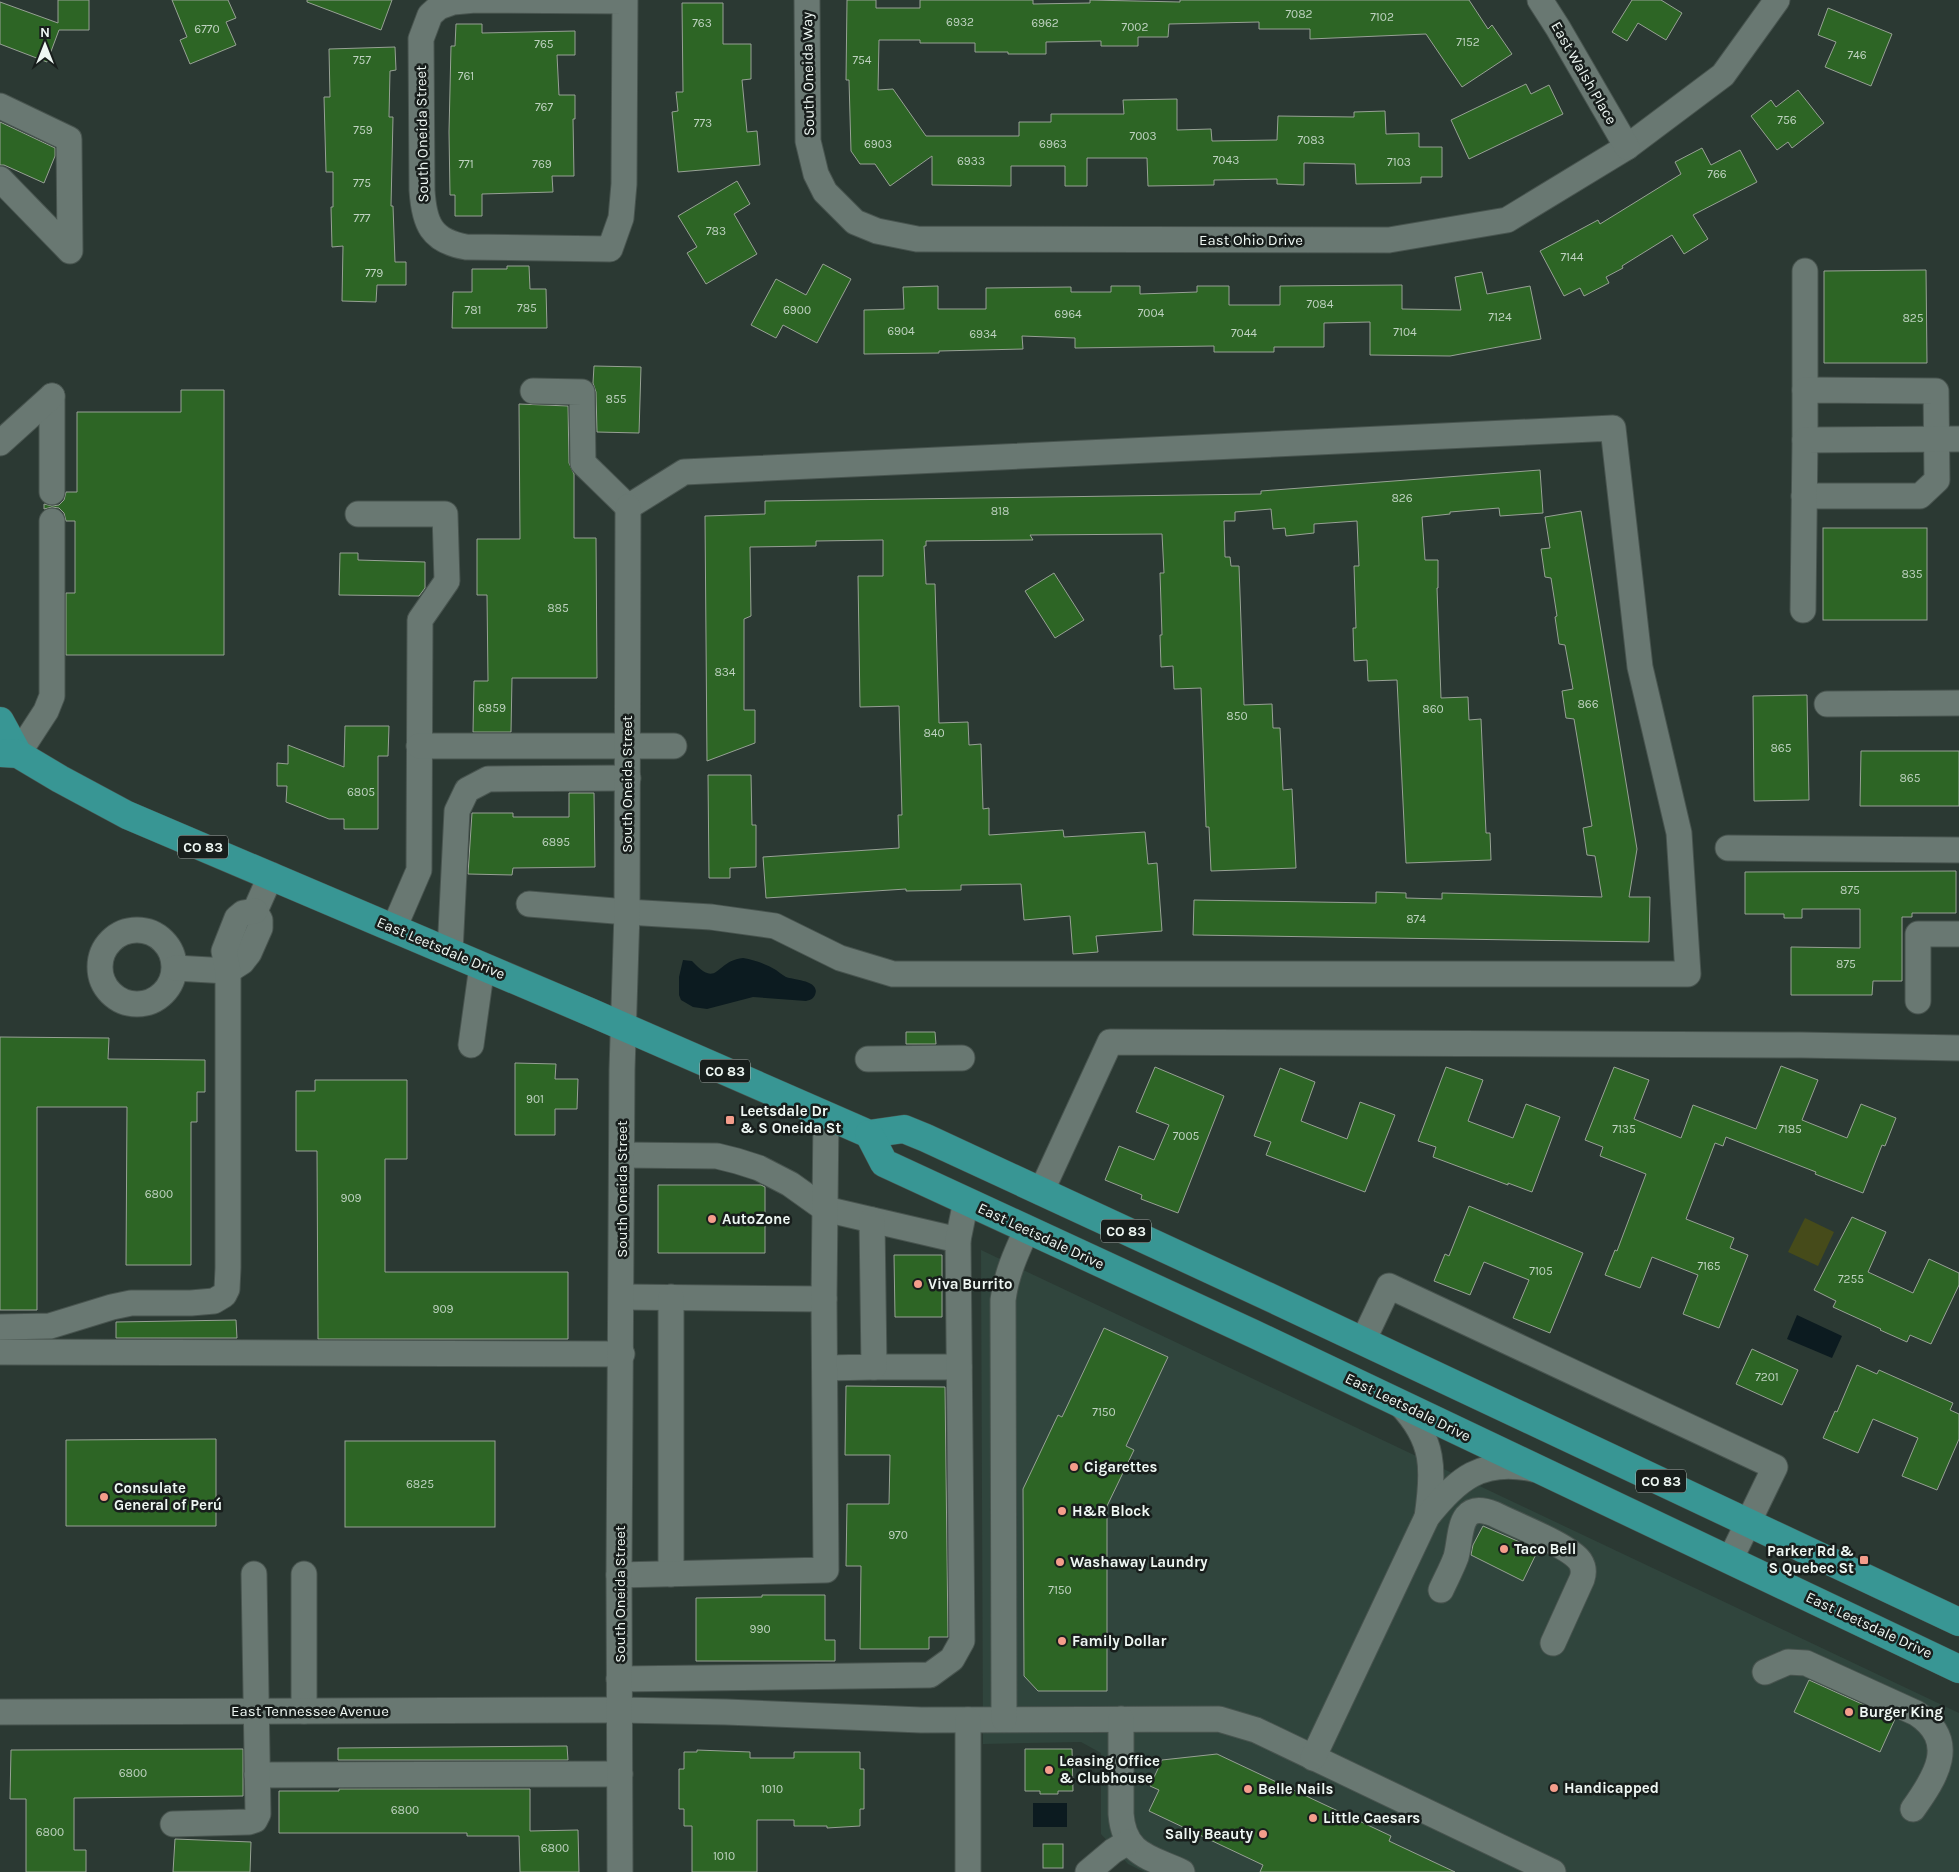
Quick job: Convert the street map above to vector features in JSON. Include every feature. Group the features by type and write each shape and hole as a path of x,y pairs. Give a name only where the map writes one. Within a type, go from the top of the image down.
{"main road":[{"path":"0,721 9,754"},
{"name":"East Leetsdale Drive","path":"9,754 127,815 450,952 869,1134 884,1163 1959,1668"},
{"name":"CO 83","path":"869,1134 904,1128 1363,1341 1959,1622"}],"street":[{"name":"South Oneida Street","path":"475,0 625,1 624,184 621,218 610,249 466,248 450,244 437,235 429,224 423,209 422,190 421,39 430,16 439,7 453,2 475,0"},
{"name":"South Oneida Way","path":"807,0 808,141 816,174 825,192 855,222"},
{"name":"East Walsh Place","path":"1540,0 1627,148"},
{"name":"East Ohio Drive","path":"855,222 877,230 917,239 1389,240 1507,220 1627,148 1723,75 1777,0"},
{"path":"0,106 69,139 70,251 0,179"},
{"path":"1804,610 1805,271"},
{"path":"1804,496 1920,496 1937,480 1948,439 1936,391 1805,390"},
{"path":"529,904 711,916 775,926 840,958 894,974 1688,974 1679,833 1640,667 1613,428 684,472 628,507 583,463 582,392 533,391"},
{"path":"0,443 52,396 52,492"},
{"path":"1805,440 1948,439"},
{"name":"South Oneida Street","path":"620,1872 622,1155 628,912 628,507"},
{"path":"358,514 445,514 447,581 420,620 419,870 394,928"},
{"path":"9,754 46,712 52,696 52,521"},
{"path":"1827,704 1959,703"},
{"path":"419,746 674,746"},
{"path":"450,952 457,812 467,790 488,779 628,778"},
{"path":"1728,848 1959,850"},
{"path":"0,1327 50,1326 123,1304 206,1302 220,1299 224,1295 227,1289 228,1268 228,971 224,951 237,918 244,913 255,911 270,875"},
{"path":"1918,1001 1918,934 1959,934"},
{"path":"471,1045 482,966"},
{"path":"175,968 228,971"},
{"path":"1042,1192 1110,1042 1801,1045 1959,1048"},
{"path":"868,1059 962,1058"},
{"path":"620,1575 826,1570 824,1299 826,1115"},
{"path":"622,1155 717,1156 737,1161 759,1168 790,1184 825,1209 958,1240"},
{"path":"620,1680 930,1675 952,1659 962,1641 958,1240 966,1201"},
{"path":"872,1220 874,1367"},
{"path":"1004,1720 1003,1300 1010,1266 1027,1229"},
{"path":"1363,1341 1389,1286 1775,1468 1730,1560"},
{"path":"622,1297 824,1299"},
{"path":"671,1297 671,1574"},
{"path":"0,1352 622,1354"},
{"path":"824,1368 959,1367"},
{"path":"1400,1404 1420,1430 1430,1455 1432,1474 1427,1518"},
{"path":"1313,1758 1427,1518 1456,1485 1480,1470 1509,1466 1541,1471"},
{"path":"1441,1590 1457,1555 1459,1532 1465,1518 1482,1510 1494,1514 1562,1547 1576,1556 1582,1564 1584,1572 1582,1579 1553,1642"},
{"path":"173,1824 250,1822 255,1820 258,1814 254,1574"},
{"path":"304,1574 304,1711"},
{"path":"1765,1672 1788,1662 1806,1662 1906,1708 1928,1721 1939,1737 1942,1748 1941,1763 1933,1782 1913,1810"},
{"name":"East Tennessee Avenue","path":"0,1712 620,1710 726,1712 898,1720 1209,1719 1227,1721 1256,1730 1553,1872"},
{"path":"1121,1719 1121,1814 1123,1830 1128,1842 1140,1852 1182,1872"},
{"path":"968,1720 968,1872"},
{"path":"257,1775 620,1774"},
{"path":"1088,1872 1113,1851 1128,1842"}],"shaded area":[{"path":"743,958 764,964 786,977 814,986 816,990 815,995 806,1001 753,997 707,1009 693,1007 681,1000 679,995 679,977 683,960 692,961 707,973 712,974 734,960"},
{"path":"981,1250 1959,1713 1959,1872 1144,1872 1128,1864 1101,1834 1101,1753 1081,1742 983,1744"},
{"path":"1797,1315 1842,1336 1832,1358 1787,1339"},
{"path":"1033,1803 1067,1803 1067,1827 1033,1827"}],"green space":[{"path":"1805,1218 1834,1232 1818,1266 1788,1252"}],"building":[{"path":"58,0 89,0 89,30 59,30 47,62 0,44 0,2 58,23"},
{"path":"172,0 228,0 236,18 226,22 236,45 190,64 180,40 187,37"},
{"path":"307,0 392,0 381,30 307,2"},
{"path":"847,0 876,0 876,8 920,8 920,0 1033,0 1033,4 1090,3 1090,0 1180,2 1180,0 1469,0 1488,29 1492,25 1512,54 1462,87 1426,34 1310,39 1310,29 1259,29 1259,22 1169,24 1168,37 1138,37 1138,46 1101,46 1101,41 1046,42 1046,54 975,52 975,43 920,43 920,40 879,40 878,90 893,89 926,136 1019,136 1019,122 1051,122 1051,114 1124,114 1123,100 1177,99 1177,130 1211,129 1212,141 1277,140 1278,116 1354,117 1354,112 1385,111 1386,134 1419,133 1419,147 1442,147 1442,177 1421,177 1421,183 1356,184 1355,164 1304,163 1304,185 1277,184 1277,179 1214,180 1214,185 1148,186 1147,158 1087,158 1087,186 1065,186 1065,166 1011,166 1011,186 932,185 932,156 890,186 875,164 860,164 851,151 849,80 846,80"},
{"path":"1632,0 1661,0 1682,13 1666,40 1638,23 1627,41 1612,32"},
{"path":"682,3 723,3 723,44 751,44 751,79 742,80 747,132 757,131 760,165 678,172 672,112 678,111 676,92 683,92"},
{"path":"1828,8 1892,34 1871,86 1825,67 1836,42 1818,35"},
{"path":"456,24 482,24 482,33 575,31 575,55 557,55 559,95 575,95 575,119 573,119 574,176 552,176 553,192 482,194 482,216 455,216 455,195 450,195 449,132 451,46 455,46"},
{"path":"395,47 396,70 390,71 389,117 393,117 391,206 393,206 395,262 406,262 406,285 377,285 376,302 342,301 343,246 332,247 331,207 333,207 333,172 326,172 324,97 330,97 329,49"},
{"path":"1526,84 1531,94 1549,85 1563,114 1469,159 1451,120"},
{"path":"1798,90 1824,123 1792,148 1788,142 1777,150 1751,116 1771,100 1776,107"},
{"path":"0,122 55,148 55,156 44,183 4,165 0,165"},
{"path":"1702,148 1711,165 1740,150 1757,182 1693,215 1708,239 1684,254 1672,235 1622,266 1623,268 1606,277 1609,283 1584,296 1580,288 1564,296 1540,251 1598,220 1600,224 1681,174 1675,162"},
{"path":"737,181 750,204 734,214 757,254 706,284 687,253 697,247 678,216"},
{"path":"823,264 851,279 817,343 783,325 776,338 751,325 776,279 806,295"},
{"path":"507,266 529,266 530,289 546,289 547,328 452,328 453,292 472,292 472,269 507,269"},
{"path":"1926,270 1927,363 1824,363 1824,271"},
{"path":"1482,272 1487,294 1530,286 1541,339 1450,356 1370,355 1370,322 1324,323 1324,347 1274,347 1274,352 1214,352 1214,346 1075,348 1075,338 1022,336 1023,349 864,354 864,310 904,309 903,287 938,286 938,309 986,309 986,288 1071,287 1071,292 1111,292 1111,286 1140,286 1140,294 1197,292 1197,286 1229,286 1229,305 1280,305 1280,286 1402,285 1402,309 1461,310 1455,277"},
{"path":"594,366 641,367 639,433 597,432 596,392 593,383"},
{"path":"181,390 224,390 224,655 66,655 66,593 75,593 75,521 66,521 64,513 59,508 44,509 44,504 59,505 64,500 66,492 77,492 77,412 181,412"},
{"path":"519,404 568,406 569,463 574,474 574,538 596,538 597,678 512,678 511,732 473,732 474,681 488,681 487,595 477,595 477,539 520,539"},
{"path":"1540,470 1543,513 1500,516 1499,508 1450,512 1450,514 1422,517 1425,560 1438,560 1437,588 1441,698 1468,697 1469,720 1481,719 1486,833 1490,833 1491,860 1406,863 1397,680 1368,681 1367,660 1354,661 1353,628 1356,628 1354,566 1359,566 1357,521 1314,524 1314,533 1286,536 1285,528 1273,529 1271,509 1235,512 1235,521 1224,521 1225,557 1230,557 1231,566 1239,566 1244,705 1272,704 1273,728 1280,728 1283,790 1292,789 1296,868 1211,871 1209,827 1206,827 1201,688 1174,689 1173,666 1161,667 1160,573 1164,573 1162,534 1030,535 1033,540 926,541 926,546 924,546 926,584 935,584 939,723 968,722 969,745 981,744 983,809 989,808 989,835 1063,830 1064,837 1145,832 1148,864 1157,863 1162,931 1096,936 1098,952 1073,954 1070,916 1024,920 1021,884 961,885 961,890 906,891 906,889 766,898 763,857 899,848 898,815 902,815 899,706 860,707 858,576 883,576 883,540 816,541 816,546 750,547 751,616 744,619 744,710 755,710 755,743 707,761 705,516 765,514 765,501 1261,494 1261,491"},
{"path":"1581,511 1637,849 1629,897 1650,897 1649,942 1193,935 1194,900 1376,903 1376,892 1406,893 1406,898 1442,899 1442,893 1602,897 1595,856 1587,855 1583,828 1592,826 1574,719 1566,718 1562,691 1573,689 1565,645 1559,644 1551,578 1545,577 1541,549 1550,548 1545,517"},
{"path":"1823,528 1927,528 1927,620 1823,620"},
{"path":"340,553 358,553 358,560 425,562 425,588 419,596 339,595"},
{"path":"1054,573 1084,620 1055,638 1025,591"},
{"path":"1807,695 1809,800 1754,801 1753,696"},
{"path":"345,726 389,726 388,756 378,756 378,829 344,829 344,819 329,819 286,802 287,786 277,786 277,763 288,764 288,745 344,767"},
{"path":"1861,751 1959,751 1959,806 1860,806"},
{"path":"708,775 751,775 752,825 756,825 756,867 730,868 730,878 709,878"},
{"path":"569,793 594,793 595,867 513,868 512,875 468,874 472,813 513,813 513,817 569,817"},
{"path":"1956,871 1956,913 1912,913 1912,917 1902,917 1902,981 1873,981 1872,995 1791,995 1791,947 1860,948 1860,909 1802,909 1802,918 1784,918 1784,914 1745,914 1745,872"},
{"path":"906,1032 935,1032 936,1044 906,1044"},
{"path":"0,1037 109,1038 108,1059 205,1060 205,1092 197,1092 197,1122 191,1122 191,1265 126,1265 127,1107 37,1107 37,1310 0,1310"},
{"path":"515,1063 556,1064 555,1079 578,1079 577,1109 555,1109 555,1135 515,1135"},
{"path":"1781,1066 1818,1080 1802,1120 1847,1138 1861,1104 1896,1118 1885,1146 1882,1145 1863,1193 1815,1174 1816,1172 1726,1137 1723,1146 1715,1143 1686,1219 1734,1238 1730,1248 1748,1255 1719,1328 1683,1314 1698,1275 1652,1257 1640,1288 1605,1275 1615,1250 1617,1251 1646,1174 1600,1156 1603,1147 1585,1140 1614,1067 1649,1080 1634,1119 1681,1138 1693,1105 1756,1129"},
{"path":"1155,1067 1224,1096 1178,1213 1141,1199 1142,1195 1105,1180 1119,1146 1154,1160 1169,1125 1136,1112"},
{"path":"1446,1067 1483,1080 1468,1121 1513,1138 1526,1104 1560,1117 1532,1192 1433,1157 1436,1147 1418,1141"},
{"path":"1280,1068 1315,1082 1301,1121 1347,1139 1360,1102 1395,1115 1365,1192 1266,1155 1271,1142 1254,1136"},
{"path":"315,1080 407,1080 407,1159 385,1159 385,1272 568,1272 568,1339 318,1339 317,1151 296,1151 296,1091 315,1091"},
{"name":"AutoZone","path":"658,1185 761,1185 765,1187 765,1253 658,1253"},
{"path":"1469,1206 1583,1253 1550,1333 1513,1318 1529,1280 1484,1262 1470,1295 1434,1281 1445,1254 1449,1256"},
{"path":"1852,1217 1886,1232 1868,1272 1913,1293 1929,1259 1959,1273 1959,1285 1931,1344 1910,1335 1907,1342 1880,1330 1833,1307 1836,1301 1814,1290"},
{"path":"894,1255 942,1255 942,1317 895,1317"},
{"path":"236,1320 237,1338 116,1338 116,1322"},
{"path":"1104,1328 1168,1357 1126,1446 1134,1450 1107,1506 1107,1691 1038,1691 1024,1676 1023,1489 1058,1415 1062,1417"},
{"path":"1752,1349 1798,1370 1782,1405 1736,1384"},
{"path":"1857,1365 1877,1374 1879,1370 1953,1403 1950,1410 1959,1414 1959,1439 1937,1490 1902,1476 1918,1438 1873,1419 1858,1453 1823,1438 1835,1411 1837,1412"},
{"path":"846,1386 945,1387 948,1637 929,1637 929,1649 860,1649 861,1566 846,1566 847,1504 889,1504 890,1455 845,1455"},
{"path":"216,1439 216,1526 66,1526 66,1440"},
{"path":"345,1441 495,1441 495,1527 345,1527"},
{"path":"1483,1526 1538,1550 1523,1581 1471,1555 1473,1545"},
{"path":"762,1595 825,1595 825,1640 835,1640 835,1661 696,1661 696,1598 762,1597"},
{"path":"1809,1680 1895,1719 1880,1752 1794,1712"},
{"path":"567,1746 568,1760 338,1760 338,1748"},
{"path":"243,1749 243,1796 74,1798 74,1850 86,1850 86,1872 26,1872 26,1799 10,1799 11,1750"},
{"name":"Leasing Office & Clubhouse","path":"1025,1749 1072,1749 1073,1791 1058,1791 1058,1794 1040,1794 1040,1791 1025,1791"},
{"path":"697,1750 750,1752 750,1758 794,1758 794,1752 860,1752 860,1769 864,1769 864,1809 860,1809 860,1826 827,1828 827,1826 794,1826 794,1820 757,1820 757,1872 692,1872 692,1826 684,1826 684,1809 679,1809 679,1769 684,1769 684,1752 697,1752"},
{"path":"1217,1754 1391,1836 1389,1841 1455,1872 1260,1872 1263,1865 1149,1811 1159,1790 1150,1786 1162,1760"},
{"path":"339,1789 530,1789 530,1831 578,1830 579,1872 520,1872 519,1836 467,1836 467,1833 279,1833 279,1791 339,1791"},
{"path":"175,1839 251,1842 250,1872 173,1872"},
{"path":"1043,1844 1063,1844 1063,1868 1043,1868"}],"place":[{"name":"Leetsdale Dr & S Oneida St","path":"730,1120"},
{"name":"AutoZone","path":"712,1219"},
{"name":"Viva Burrito","path":"918,1284"},
{"name":"Cigarettes","path":"1074,1467"},
{"name":"Consulate General of Perú","path":"104,1497"},
{"name":"H&R Block","path":"1062,1511"},
{"name":"Taco Bell","path":"1504,1549"},
{"name":"Parker Rd & S Quebec St","path":"1864,1560"},
{"name":"Washaway Laundry","path":"1060,1562"},
{"name":"Family Dollar","path":"1062,1641"},
{"name":"Burger King","path":"1849,1712"},
{"name":"Leasing Office & Clubhouse","path":"1049,1770"},
{"name":"Handicapped","path":"1554,1788"},
{"name":"Belle Nails","path":"1248,1789"},
{"name":"Little Caesars","path":"1313,1818"},
{"name":"Sally Beauty","path":"1263,1834"}]}
